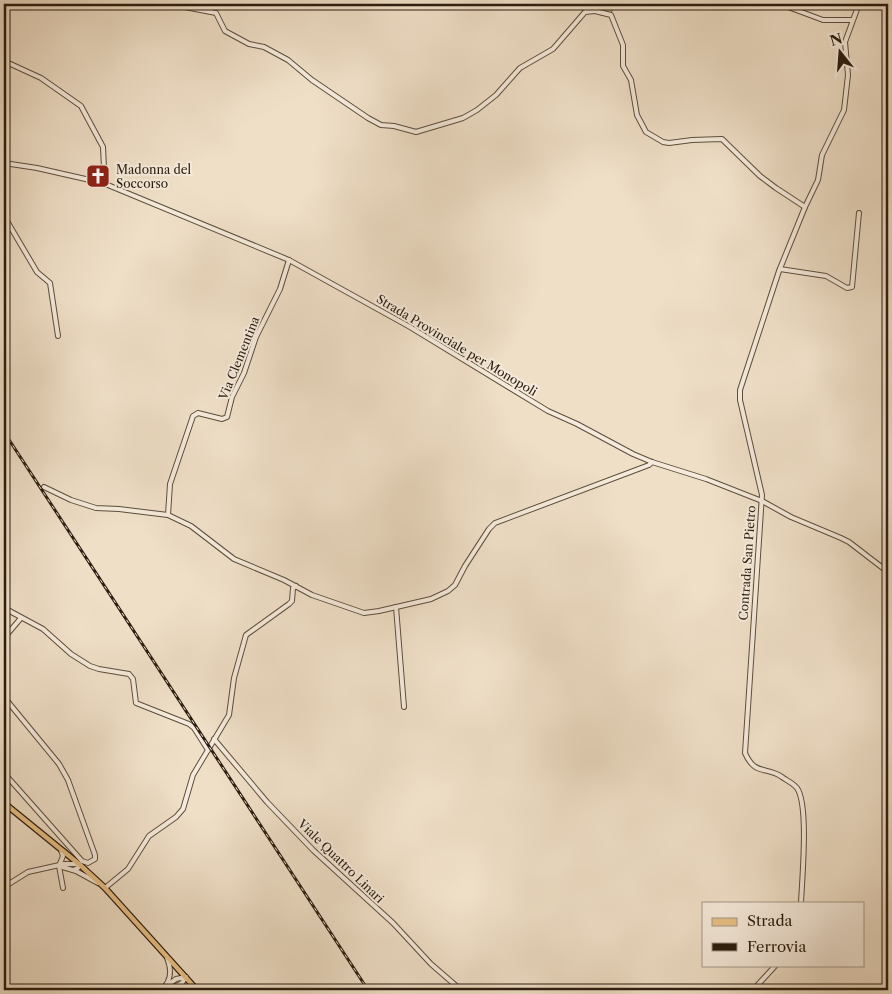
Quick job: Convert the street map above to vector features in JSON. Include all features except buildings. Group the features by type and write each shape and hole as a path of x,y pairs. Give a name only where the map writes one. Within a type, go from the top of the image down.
{"main road":[{"path":"4,803 60,848 105,888 197,990"}],"street":[{"path":"169,4 216,12 225,31 249,44 264,47 288,60 312,80 368,118 381,125 394,126 416,132 463,118 477,110 496,96 520,68 553,49 585,12 595,11 610,15 614,20 624,50 623,66 631,80 637,115 646,132 668,143 697,139 722,139 768,182 805,207"},
{"path":"595,11 598,4"},
{"path":"780,4 823,20 852,20"},
{"name":"Contrada San Pietro","path":"801,902 802,800 796,786 776,773 757,768 747,757 745,750 762,501 758,474 740,400 740,390 780,269 818,180 822,155 841,117 845,104 848,75 845,42 859,4"},
{"path":"4,61 41,78 81,106 103,148 103,183"},
{"name":"Strada Provinciale per Monopoli","path":"4,164 38,168 103,183 289,260 410,327 548,411 652,462 762,501 791,517 849,542 888,572"},
{"path":"780,269 826,276 847,288 852,287 858,213"},
{"path":"4,216 37,272 50,284 58,336"},
{"name":"Via Clementina","path":"168,515 170,484 192,416 198,413 222,419 227,417 232,397 244,373 256,337 280,289 289,260"},
{"path":"44,487 90,507 168,515 191,526 230,557 312,595 338,603 360,613 379,612 434,598 452,588 479,543 489,528 495,523 652,462"},
{"path":"105,888 128,869 149,836 180,812 186,800 193,775 229,715 234,678 246,635 289,604 292,601 293,588 296,586"},
{"path":"396,607 404,707"},
{"path":"4,608 43,629 71,654 90,666 100,670 129,674 133,678 136,703 189,724 194,728 208,750"},
{"path":"4,638 21,618"},
{"path":"4,697 59,764 70,786 95,859 88,862 82,861 5,776"},
{"name":"Viale Quattro Linari","path":"214,739 267,802 309,846 393,923 431,964 461,990"},
{"path":"60,848 64,856 59,866 63,888"},
{"path":"4,888 28,872 69,863 79,864 78,868 73,870"},
{"path":"59,866 73,870 99,884"},
{"path":"163,989 171,971 166,955"},
{"path":"753,990 775,966"},
{"path":"163,989 176,979 186,977"},
{"path":"172,988 182,983 186,977"},
{"path":"163,989 189,990"}],"shaded area":[{"path":"600,4 614,4 611,14 601,12"}],"railway":[{"path":"4,432 368,990"}],"place":[{"name":"Madonna del Soccorso","path":"98,176"}]}
